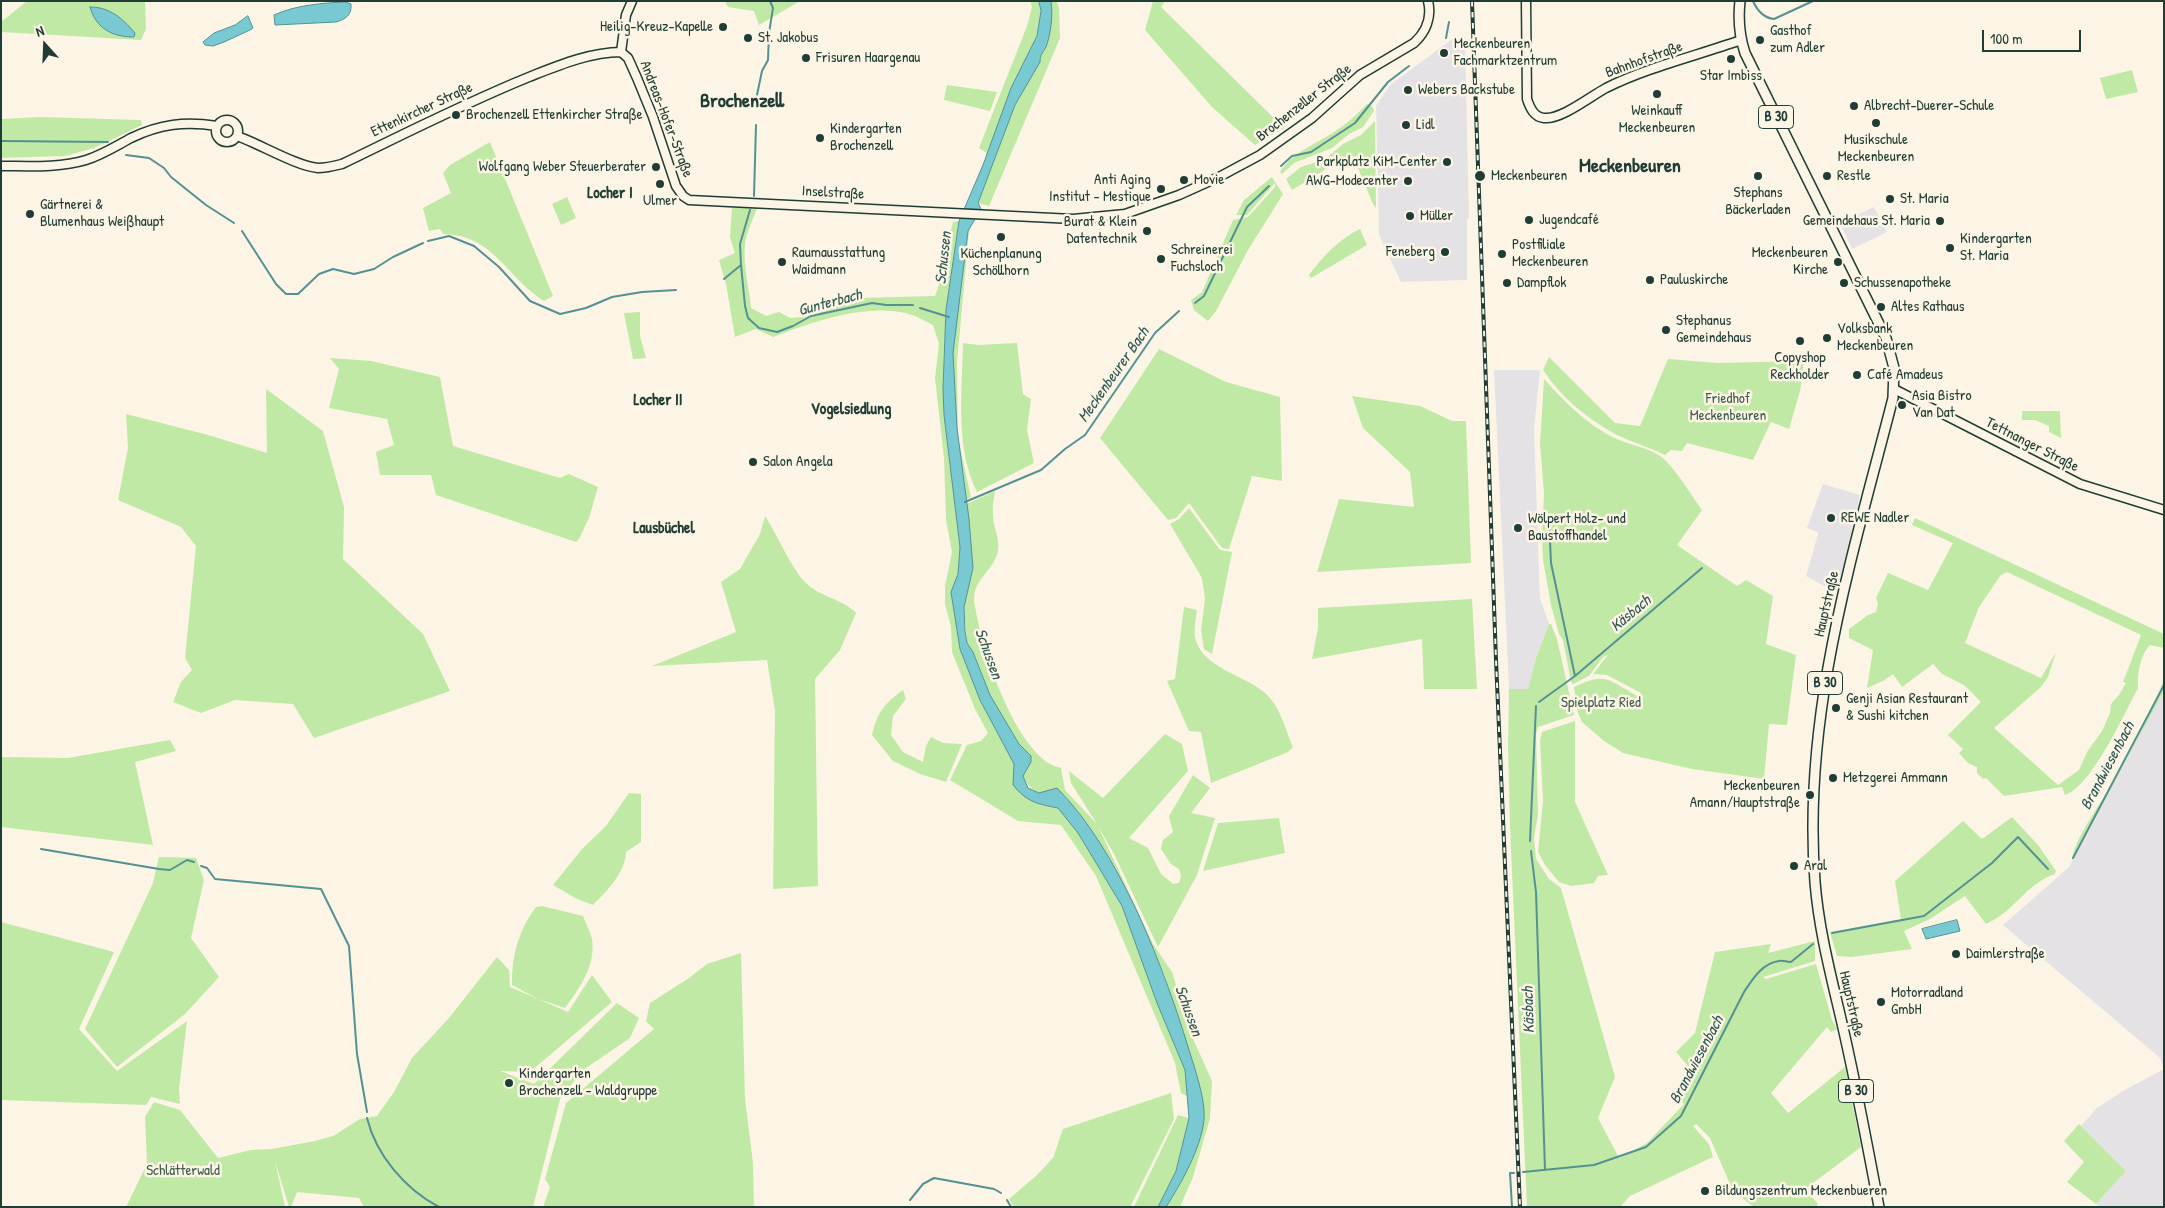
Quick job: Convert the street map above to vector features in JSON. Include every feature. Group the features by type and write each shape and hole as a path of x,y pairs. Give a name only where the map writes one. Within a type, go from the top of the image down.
{"main road":[{"name":"Andreas-Hofer-Straße","path":"632,1 626,15 621,52 628,58 640,86 679,191"},
{"name":"Brochenzeller Straße","path":"989,215 1073,220 1125,214 1179,195 1219,177 1260,155 1312,118 1360,76 1414,43 1421,36 1428,21 1428,1"},
{"name":"Bahnhofstraße","path":"1526,1 1527,99 1532,112 1543,118 1560,115 1606,88 1632,77 1741,40"},
{"name":"B 30","path":"1740,1 1738,16 1741,40"},
{"name":"Hauptstraße","path":"1741,40 1745,53 1792,151 1886,338 1894,368 1894,389 1842,596 1826,674 1816,738 1813,808 1815,883 1830,975 1853,1072 1879,1207"},
{"name":"Ettenkircher Straße","path":"237,136 303,164 321,168 332,167 342,164 443,115 548,70 580,60 621,52"},
{"name":"Ettenkircher Straße","path":"1,166 53,166 86,160 144,132 168,124 194,122 217,126 224,121 233,122 237,128 237,136"},
{"name":"Ettenkircher Straße","path":"217,126 216,134 220,140 231,141 237,136"},
{"name":"Inselstraße","path":"679,191 689,200 698,201 989,215"},
{"name":"Tettnanger Straße","path":"1894,389 1999,445 2080,484 2164,510"}],"shaded area":[{"path":"1451,40 1465,40 1469,218 1467,219 1467,280 1401,282 1379,235 1376,106 1390,85"},
{"path":"1874,207 1887,232 1852,249 1840,223"},
{"path":"1494,370 1540,370 1534,429 1540,598 1549,624 1536,658 1528,689 1509,689"},
{"path":"1823,484 1860,495 1838,588 1824,586 1806,576 1818,534 1807,528"},
{"path":"2164,691 2164,1067 2159,1057 2003,925 2069,867"},
{"path":"2164,1069 2164,1207 2101,1207 2096,1204 2126,1171 2081,1126 2097,1108 2123,1091"}],"green space":[{"path":"27,1 145,1 146,29 141,40 1,32 1,22"},
{"path":"725,1 800,1 759,25 754,11 728,7"},
{"path":"1030,1 1039,1 1041,11 1037,36 987,153 979,148 1027,26 1032,7"},
{"path":"1051,1 1057,1 1059,8 1060,38 989,206 978,203 1015,105 1042,52 1050,27"},
{"path":"1153,1 1165,1 1161,7 1284,128 1255,145 1212,107 1145,30"},
{"path":"2132,70 2138,92 2106,99 2100,78"},
{"path":"947,85 997,92 990,111 944,100"},
{"path":"1367,104 1373,107 1374,111 1363,127 1349,134 1332,148 1294,163 1282,174 1280,172 1292,158 1340,128"},
{"path":"40,117 141,120 142,125 94,148 65,156 1,158 1,119"},
{"path":"1375,121 1376,208 1353,156 1349,155 1292,190 1286,179 1301,167 1325,159 1343,144 1361,135"},
{"path":"490,142 553,296 544,301 519,281 487,249 460,236 443,234 440,229 429,231 423,208 451,193 443,173 450,165"},
{"path":"1272,177 1283,194 1248,250 1216,311 1208,321 1194,310 1191,300 1202,292 1233,220 1248,217 1275,187 1275,183 1247,215 1236,215 1244,200"},
{"path":"567,197 576,218 561,225 552,204"},
{"path":"732,207 757,208 745,245 745,269 751,308 766,316 779,312 790,318 805,317 825,310 840,301 858,298 935,296 941,278 953,222 959,221 946,310 943,388 944,415 960,547 958,574 951,592 960,649 980,700 1014,764 1014,785 1041,805 1058,807 1078,833 1122,906 1157,1003 1185,1070 1187,1096 1181,1093 1175,1063 1096,876 1061,825 1018,821 950,780 967,745 981,741 988,733 975,709 952,652 951,627 945,604 945,586 952,552 946,520 944,458 935,378 939,344 933,325 912,315 896,311 878,310 842,315 805,325 773,337 756,329 735,337 726,284 719,260 735,253 730,237"},
{"path":"970,220 957,362 958,438 971,497 962,502 946,352 958,262"},
{"path":"1360,229 1367,245 1311,278 1309,275 1325,255 1338,243"},
{"path":"640,312 640,336 646,358 633,359 624,313"},
{"path":"963,343 978,345 1017,343 1023,394 1031,399 1027,430 1034,463 977,492 965,457 961,419"},
{"path":"1159,349 1226,382 1280,397 1282,481 1252,476 1229,549 1222,548 1189,503 1176,518 1168,520 1100,438"},
{"name":"Friedhof Meckenbeuren","path":"1549,357 1615,423 1640,426 1668,359 1718,363 1804,361 1800,391 1789,429 1771,422 1753,460 1687,443 1682,451 1671,450 1665,455 1615,434 1584,414 1550,380 1543,370"},
{"path":"330,358 371,361 440,377 453,446 560,478 569,474 598,487 589,518 579,539 576,542 436,495 431,475 380,475 376,452 394,445 387,419 329,408 339,369"},
{"name":"Spielplatz Ried","path":"1544,379 1569,405 1596,427 1617,439 1656,453 1677,474 1702,510 1677,545 1737,586 1746,580 1773,596 1766,644 1796,655 1787,725 1769,724 1764,779 1692,769 1623,753 1604,741 1582,722 1578,713 1574,687 1585,682 1601,679 1614,682 1638,696 1641,693 1607,675 1593,674 1608,655 1603,657 1589,676 1573,684 1571,682 1563,640 1559,634 1551,605 1543,560 1544,493 1540,444"},
{"path":"266,389 323,431 344,507 343,559 423,634 450,691 314,738 293,704 235,700 201,713 173,702 181,682 192,670 185,658 196,546 181,527 118,500 128,448 126,414 208,435 267,453"},
{"path":"1352,396 1420,406 1452,421 1466,421 1471,563 1317,572 1339,499 1414,507 1410,472 1363,428"},
{"path":"2022,411 2060,411 2061,438 2049,432 2049,426 2035,420 2022,420"},
{"path":"995,491 993,511 998,551 993,564 981,579 975,591 974,603 986,653 1001,694 1010,714 1032,748 1046,761 1061,768 1065,790 1097,824 1071,783 1069,771 1103,798 1165,734 1182,744 1188,771 1129,838 1148,848 1161,874 1173,884 1179,883 1181,876 1179,869 1171,864 1161,849 1163,840 1173,832 1169,816 1193,775 1210,788 1191,813 1215,818 1197,875 1158,947 1114,854 1098,826 1153,944 1172,972 1190,1032 1212,1081 1210,1118 1193,1177 1180,1207 1166,1207 1180,1185 1204,1120 1165,976 1115,870 1091,829 1067,798 1040,793 1031,788 1027,783 1023,776 1031,762 1031,756 1019,744 990,695 973,652 967,643 964,607 973,568 967,504"},
{"path":"1189,508 1220,550 1232,552 1212,654 1204,649 1201,630 1205,599 1202,578 1170,524 1179,519"},
{"path":"765,516 795,570 806,583 818,592 845,604 856,613 840,650 815,679 818,886 773,889 775,711 767,660 652,666 736,632 721,582 740,569 760,534"},
{"path":"1915,518 2164,634 2164,648 2150,645 2144,654 2139,671 2138,688 2106,748 2086,778 2075,789 2065,795 2062,787 2004,796 1986,778 1983,779 1977,773 1977,767 1968,763 1959,753 1963,749 1948,735 1981,702 1964,685 1942,674 1933,664 1902,687 1893,674 1867,688 1873,650 1849,638 1849,629 1868,615 1876,612 1878,603 1876,598 1888,573 1928,590 1953,543 1912,525","holes":["2007,572 2141,635 2123,682 2126,683 2111,704 2110,713 2102,731 2087,752 2079,770 2058,785 1994,728 2041,687 2048,677 2056,652 2041,678 1965,643 1979,607 2001,575"]},
{"path":"1472,599 1477,689 1424,689 1422,639 1312,659 1318,628 1318,608"},
{"path":"1184,607 1197,610 1195,637 1199,648 1206,656 1215,664 1265,693 1275,704 1293,747 1288,752 1211,783 1201,732 1189,731 1167,681 1175,679"},
{"path":"1549,624 1551,624 1557,639 1574,715 1538,727 1536,734 1538,815 1534,838 1536,859 1549,879 1561,888 1615,1077 1598,1118 1619,1158 1647,1143 1684,1104 1678,1098 1694,1073 1676,1052 1695,1033 1715,952 1771,944 1768,953 1815,941 1815,961 1763,977 1766,979 1816,964 1832,1020 1837,1029 1831,1032 1827,1027 1771,1093 1788,1113 1845,1067 1861,1147 1805,1189 1818,1204 1816,1207 1754,1207 1733,1191 1710,1138 1696,1124 1693,1126 1709,1144 1713,1157 1630,1196 1620,1207 1527,1207 1510,827 1509,689 1528,689 1536,658"},
{"path":"2164,679 2164,691 2072,861 2077,843 2128,756 2148,718"},
{"path":"903,690 906,699 893,716 891,735 903,752 923,762 926,746 931,737 943,743 962,744 946,782 920,774 893,761 872,735 882,710"},
{"path":"1575,721 1575,802 1608,875 1598,876 1594,883 1571,886 1559,882 1545,865 1538,852 1543,801 1540,741 1542,732"},
{"path":"170,740 176,751 135,762 153,845 1,827 1,757 68,758"},
{"path":"629,793 641,794 641,842 626,852 619,874 609,888 593,905 577,899 553,885 582,849 606,826"},
{"path":"2012,817 2038,845 2056,871 2055,874 2036,884 2005,912 1986,924 1965,896 1930,919 1904,931 1912,949 1851,957 1837,956 1830,932 1901,919 1895,881 1963,821 1982,839"},
{"path":"1279,818 1285,853 1203,871 1218,823"},
{"path":"159,857 196,858 204,880 191,938 219,977 185,1014 117,1067 85,1029 153,883"},
{"path":"542,906 583,916 592,939 592,958 586,976 565,1008 538,999 512,985 513,964 517,944 530,916 536,907"},
{"path":"1,922 114,952 79,1029 117,1071 187,1021 179,1089 180,1104 151,1097 146,1105 1,1100"},
{"path":"741,953 745,1098 753,1163 754,1207 543,1207 550,1187 545,1179 566,1103 654,1029 646,1021 650,1003 707,964"},
{"name":"Schlätterwald","path":"497,957 509,970 510,987 568,1012 592,975 612,1002 530,1072 500,1071 534,1084 617,1003 639,1018 630,1038 583,1070 560,1099 533,1207 364,1207 359,1198 297,1192 291,1207 289,1207 275,1161 285,1207 126,1207 147,1164 145,1117 154,1102 180,1110 218,1158 251,1150 272,1149 333,1136 360,1119 377,1116 394,1092 412,1058 449,1018"},
{"path":"1171,1093 1174,1119 1130,1207 1014,1207 1009,1199 1036,1176 1053,1158 1063,1129"},
{"path":"1178,1115 1189,1118 1176,1171 1158,1207 1134,1207"},
{"path":"2079,1124 2126,1171 2096,1204 2067,1182 2084,1162 2064,1141"}],"water":[{"path":"1039,1 1051,1 1052,18 1049,36 1040,62 1015,105 978,203 981,209 968,231 953,353 957,428 969,519 973,568 964,607 965,631 967,643 973,652 990,695 1019,744 1031,756 1031,762 1023,776 1028,788 1039,793 1057,788 1100,843 1137,911 1153,947 1179,1017 1200,1085 1204,1120 1195,1154 1166,1207 1158,1207 1176,1171 1189,1118 1185,1070 1157,1003 1122,906 1078,833 1058,808 1028,799 1013,785 1014,764 980,700 960,649 951,592 958,574 960,547 944,415 943,388 946,310 959,221 983,165 1011,88 1037,36 1041,11"},
{"path":"346,2 351,4 349,14 336,22 275,25 274,15 291,9 309,5"},
{"path":"90,7 104,9 115,14 135,33 134,37 126,37 106,30 96,21"},
{"path":"248,16 253,28 250,30 213,46 205,45 203,42 214,33 235,25"},
{"path":"1957,920 1960,931 1926,939 1922,929"}],"waterway":[{"name":"Gunterbach","path":"757,95 762,71 768,60 769,33 773,8 770,1"},
{"name":"Meckenbeurer Bach","path":"1753,1 1761,13 1774,19 1813,1"},
{"name":"Meckenbeurer Bach","path":"1446,38 1449,22"},
{"name":"Meckenbeurer Bach","path":"1281,166 1292,156 1311,152 1355,123 1388,82 1409,66"},
{"name":"Gunterbach","path":"754,196 756,125"},
{"path":"1,141 108,142"},
{"path":"126,155 149,158 164,168 171,177 206,205 234,223"},
{"name":"Meckenbeurer Bach","path":"1195,303 1204,296 1247,207 1269,186"},
{"name":"Gunterbach","path":"750,210 740,244 741,265 748,318 759,328 777,332 811,316 872,303 913,305"},
{"path":"242,231 276,284 286,294 298,294 319,274 333,269 354,274 374,269 393,257 423,243"},
{"path":"428,241 449,236 474,246 499,267 530,301 560,314 586,308 612,297 642,292 676,290"},
{"path":"724,279 741,265"},
{"name":"Gunterbach","path":"920,308 949,317"},
{"name":"Meckenbeurer Bach","path":"965,502 1041,470 1085,435 1155,333 1179,311"},
{"name":"Käsbach","path":"1549,518 1551,563 1575,676"},
{"name":"Käsbach","path":"1539,702 1575,676 1702,568"},
{"name":"Brandwiesenbach","path":"2073,858 2164,685"},
{"name":"Käsbach","path":"1530,841 1536,706"},
{"name":"Brandwiesenbach","path":"1832,933 1924,916 1992,863 2018,837 2048,869"},
{"path":"41,849 170,870 187,860 194,862"},
{"name":"Käsbach","path":"1531,851 1536,892 1545,1170"},
{"path":"201,866 207,868 215,879 321,889 349,946 357,1054 367,1112"},
{"name":"Brandwiesenbach","path":"1523,1172 1594,1165 1646,1147 1681,1116 1744,992 1754,977 1773,962 1791,962 1813,944"},
{"path":"367,1118 377,1145 394,1170 415,1191 439,1207"},
{"name":"Brandwiesenbach","path":"1512,1207 1510,1173 1514,1173"},
{"path":"910,1200 923,1184 934,1178 994,1189 1001,1193"},
{"path":"1007,1200 1011,1207"}],"railway":[{"path":"1472,1 1496,660 1520,1207"}],"place":[{"name":"Heilig-Kreuz-Kapelle","path":"723,27"},
{"name":"St. Jakobus","path":"748,38"},
{"name":"Gasthof zum Adler","path":"1760,40"},
{"name":"Meckenbeuren Fachmarktzentrum","path":"1444,53"},
{"name":"Frisuren Haargenau","path":"806,58"},
{"name":"Star Imbiss","path":"1731,59"},
{"name":"Webers Backstube","path":"1408,90"},
{"name":"Weinkauff Meckenbeuren","path":"1657,94"},
{"name":"Albrecht-Duerer-Schule","path":"1854,106"},
{"name":"Brochenzell Ettenkircher Straße","path":"456,115"},
{"name":"Musikschule Meckenbeuren","path":"1876,123"},
{"name":"Lidl","path":"1406,125"},
{"name":"Kindergarten Brochenzell","path":"820,138"},
{"name":"Parkplatz KiM-Center","path":"1447,162"},
{"name":"Wolfgang Weber Steuerberater","path":"656,167"},
{"name":"Meckenbeuren","path":"1480,176"},
{"name":"Stephans Bäckerladen","path":"1758,176"},
{"name":"Restle","path":"1827,176"},
{"name":"Movie","path":"1184,180"},
{"name":"AWG-Modecenter","path":"1408,181"},
{"name":"Ulmer","path":"660,184"},
{"name":"Anti Aging Institut - Mestique","path":"1161,189"},
{"name":"St. Maria","path":"1890,199"},
{"name":"Gärtnerei & Blumenhaus Weißhaupt","path":"30,214"},
{"name":"Müller","path":"1410,216"},
{"name":"Jugendcafé","path":"1529,220"},
{"name":"Gemeindehaus St. Maria","path":"1940,221"},
{"name":"Burat & Klein Datentechnik","path":"1147,231"},
{"name":"Küchenplanung Schöllhorn","path":"1001,237"},
{"name":"Kindergarten St. Maria","path":"1950,248"},
{"name":"Feneberg","path":"1445,252"},
{"name":"Postfiliale Meckenbeuren","path":"1502,254"},
{"name":"Schreinerei Fuchsloch","path":"1161,259"},
{"name":"Raumausstattung Waidmann","path":"782,262"},
{"name":"Meckenbeuren Kirche","path":"1838,262"},
{"name":"Pauluskirche","path":"1650,280"},
{"name":"Dampflok","path":"1507,283"},
{"name":"Schussenapotheke","path":"1844,283"},
{"name":"Altes Rathaus","path":"1881,307"},
{"name":"Stephanus Gemeindehaus","path":"1666,330"},
{"name":"Volksbank Meckenbeuren","path":"1827,338"},
{"name":"Copyshop Reckholder","path":"1800,341"},
{"name":"Café Amadeus","path":"1857,375"},
{"name":"Asia Bistro Van Dat","path":"1902,405"},
{"name":"Salon Angela","path":"753,462"},
{"name":"REWE Nadler","path":"1831,518"},
{"name":"Wölpert Holz- und Baustoffhandel","path":"1518,528"},
{"name":"Genji Asian Restaurant & Sushi kitchen","path":"1836,708"},
{"name":"Metzgerei Ammann","path":"1833,778"},
{"name":"Meckenbeuren Amann/Hauptstraße","path":"1810,795"},
{"name":"Aral","path":"1794,866"},
{"name":"Daimlerstraße","path":"1956,954"},
{"name":"Motorradland GmbH","path":"1881,1002"},
{"name":"Kindergarten Brochenzell - Waldgruppe","path":"509,1083"},
{"name":"Bildungszentrum Meckenbueren","path":"1705,1191"}],"district":[{"name":"Brochenzell","path":"742,102"},
{"name":"Meckenbeuren","path":"1630,167"},
{"name":"Locher I","path":"610,194"},
{"name":"Locher II","path":"658,401"},
{"name":"Vogelsiedlung","path":"851,410"},
{"name":"Lausbüchel","path":"664,529"}],"water label":[{"name":"Schussen","path":"944,258"},
{"name":"Schussen","path":"988,654"},
{"name":"Schussen","path":"1188,1011"}]}
